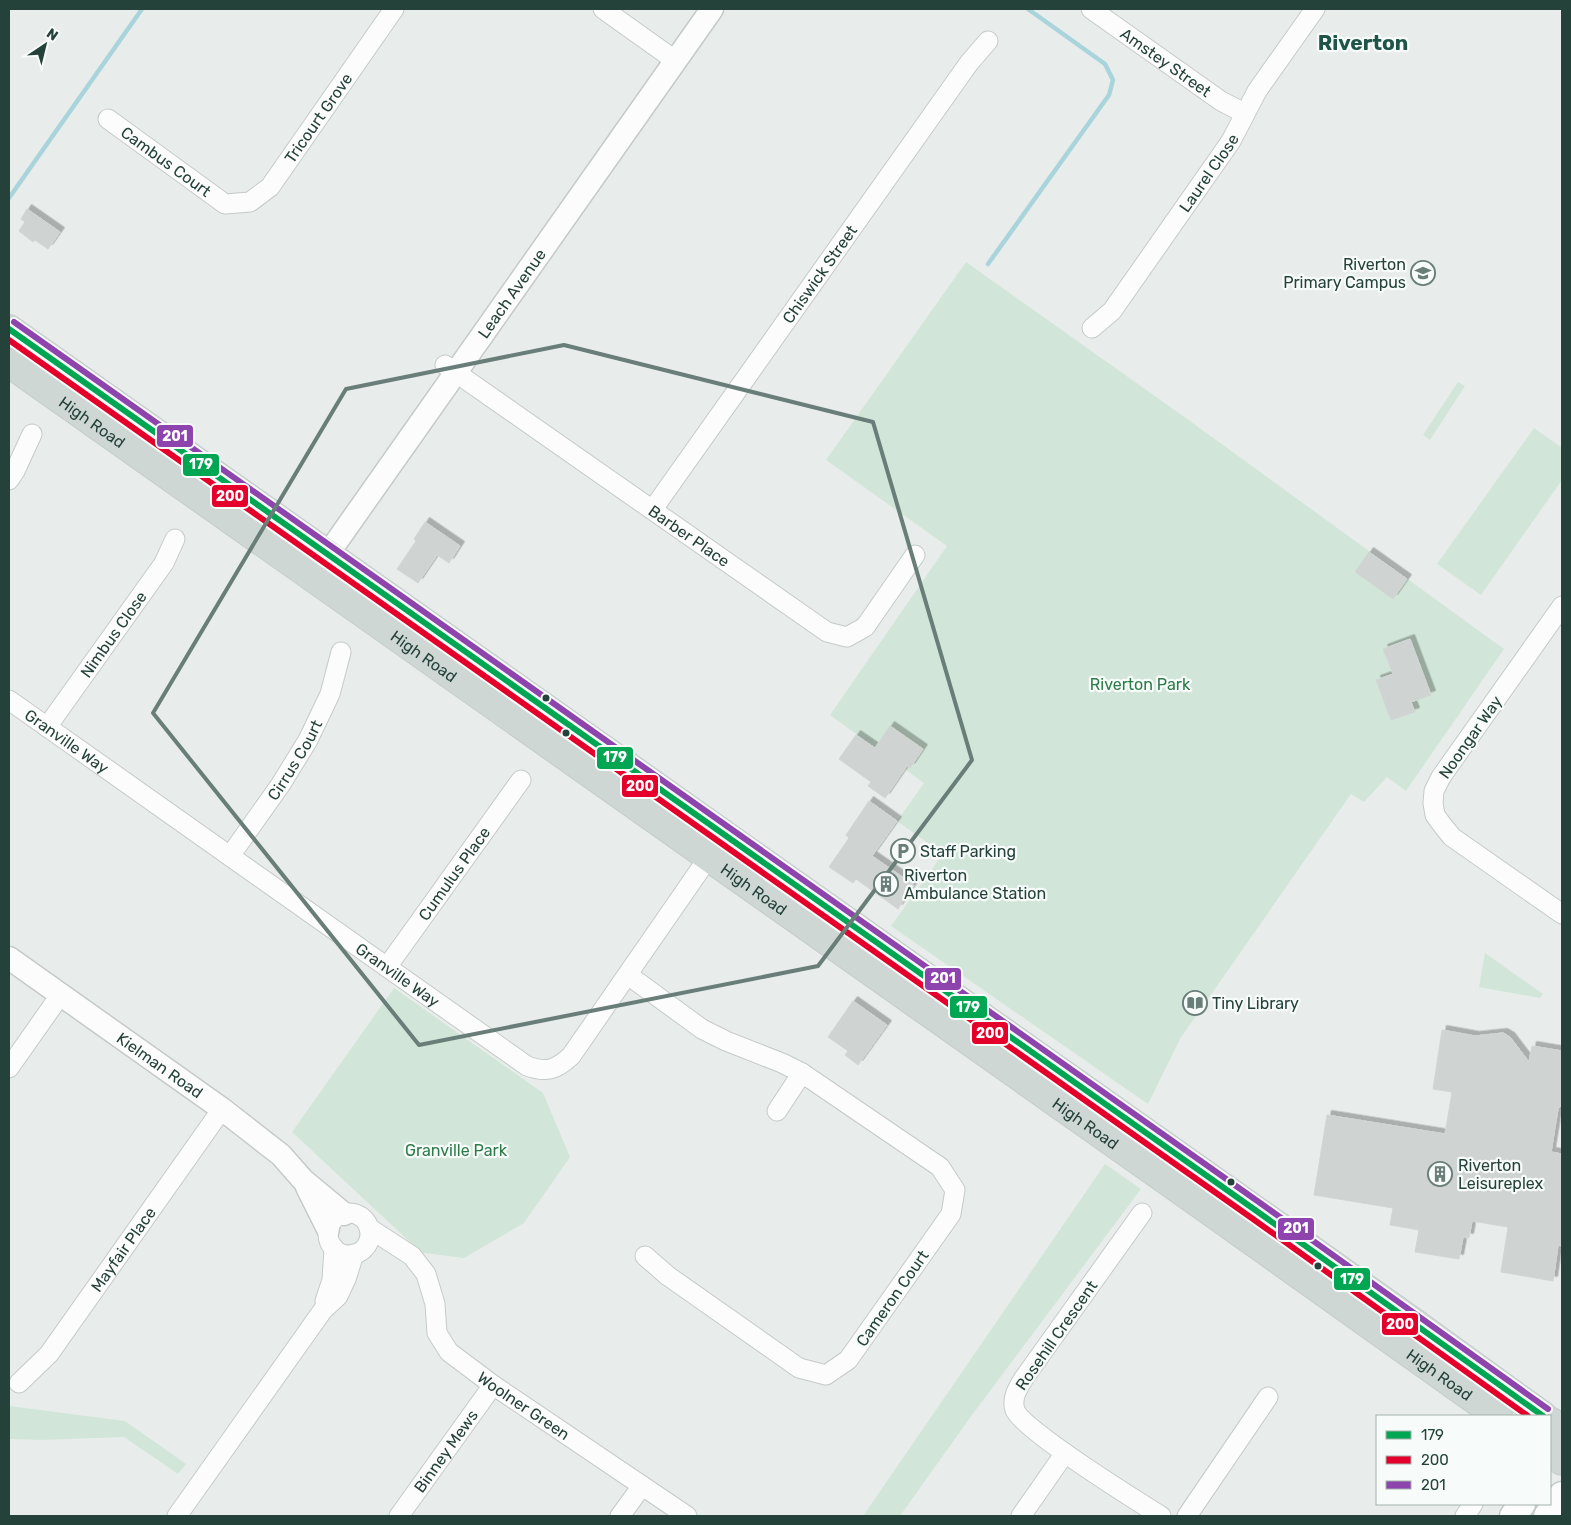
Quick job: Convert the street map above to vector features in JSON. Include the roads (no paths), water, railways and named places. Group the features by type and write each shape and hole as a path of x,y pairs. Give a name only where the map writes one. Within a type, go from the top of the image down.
{"main road":[{"name":"High Road","path":"9,329 1258,1212 1542,1415"},
{"name":"High Road","path":"9,363 1497,1415"},
{"path":"1551,1422 1562,1430"},
{"path":"1547,1516 1562,1495"},
{"path":"1513,1516 1521,1505"}],"street":[{"path":"603,9 670,56"},
{"name":"Leach Avenue","path":"670,56 694,9"},
{"name":"Leach Avenue","path":"306,573 670,56 712,9"},
{"name":"Amstey Street","path":"1091,9 1221,101 1244,113"},
{"name":"Laurel Close","path":"1092,328 1118,302 1231,141 1257,91 1315,9"},
{"name":"Tricourt Grove","path":"225,204 250,202 270,187 390,10"},
{"name":"Chiswick Street","path":"652,509 970,62 988,40"},
{"name":"Cambus Court","path":"108,119 225,204"},
{"name":"Barber Place","path":"451,369 827,632 847,637 865,627 916,555"},
{"path":"9,480 32,434"},
{"name":"Nimbus Close","path":"47,727 164,563 174,539"},
{"name":"Noongar Way","path":"1562,606 1441,777 1434,791 1433,803 1435,815 1452,837 1562,914"},
{"name":"Cirrus Court","path":"230,856 281,784 308,740 330,694 340,652"},
{"name":"Granville Way","path":"9,700 527,1066 536,1069 548,1070 562,1065 571,1056 724,835"},
{"name":"Cumulus Place","path":"387,967 522,780"},
{"name":"Kielman Road","path":"9,958 222,1109 281,1155 303,1180 344,1214 350,1213 362,1218 369,1228 412,1256"},
{"name":"Cameron Court","path":"628,975 702,1029 802,1073 940,1167 955,1190 951,1214 848,1360 826,1375 800,1368 668,1276 644,1256"},
{"path":"9,1068 61,994"},
{"path":"777,1111 802,1073"},
{"name":"Mayfair Place","path":"19,1383 49,1354 222,1109"},
{"name":"Kielman Road","path":"303,1180 331,1239"},
{"name":"Rosehill Crescent","path":"1142,1213 1016,1390 1014,1400 1015,1411 1023,1421 1065,1453 1161,1516"},
{"path":"323,1310 332,1280 331,1239 334,1219 344,1214"},
{"path":"177,1516 323,1310 338,1296 370,1234 369,1228"},
{"path":"331,1239 339,1253 346,1255 360,1251 412,1256"},
{"name":"Woolner Green","path":"412,1256 426,1274 430,1283 435,1304 437,1332 449,1352 493,1385 687,1516"},
{"name":"Binney Mews","path":"399,1516 493,1385"},
{"path":"1187,1516 1268,1398"},
{"path":"1021,1516 1065,1453"},
{"path":"620,1516 642,1486"},
{"path":"1465,1516 1472,1505"}],"waterway":[{"path":"9,198 142,9"},
{"path":"988,264 1109,95 1113,80 1105,64 1028,9"}],"place":[{"name":"Riverton Primary Campus","path":"1423,273"},
{"name":"Staff Parking","path":"903,851"},
{"name":"Riverton Ambulance Station","path":"886,884"},
{"name":"Tiny Library","path":"1195,1003"},
{"name":"Riverton Leisureplex","path":"1440,1174"}],"district":[{"name":"Riverton","path":"1363,43"}],"park label":[{"name":"Riverton Park","path":"1140,684"},
{"name":"Granville Park","path":"456,1150"}]}
